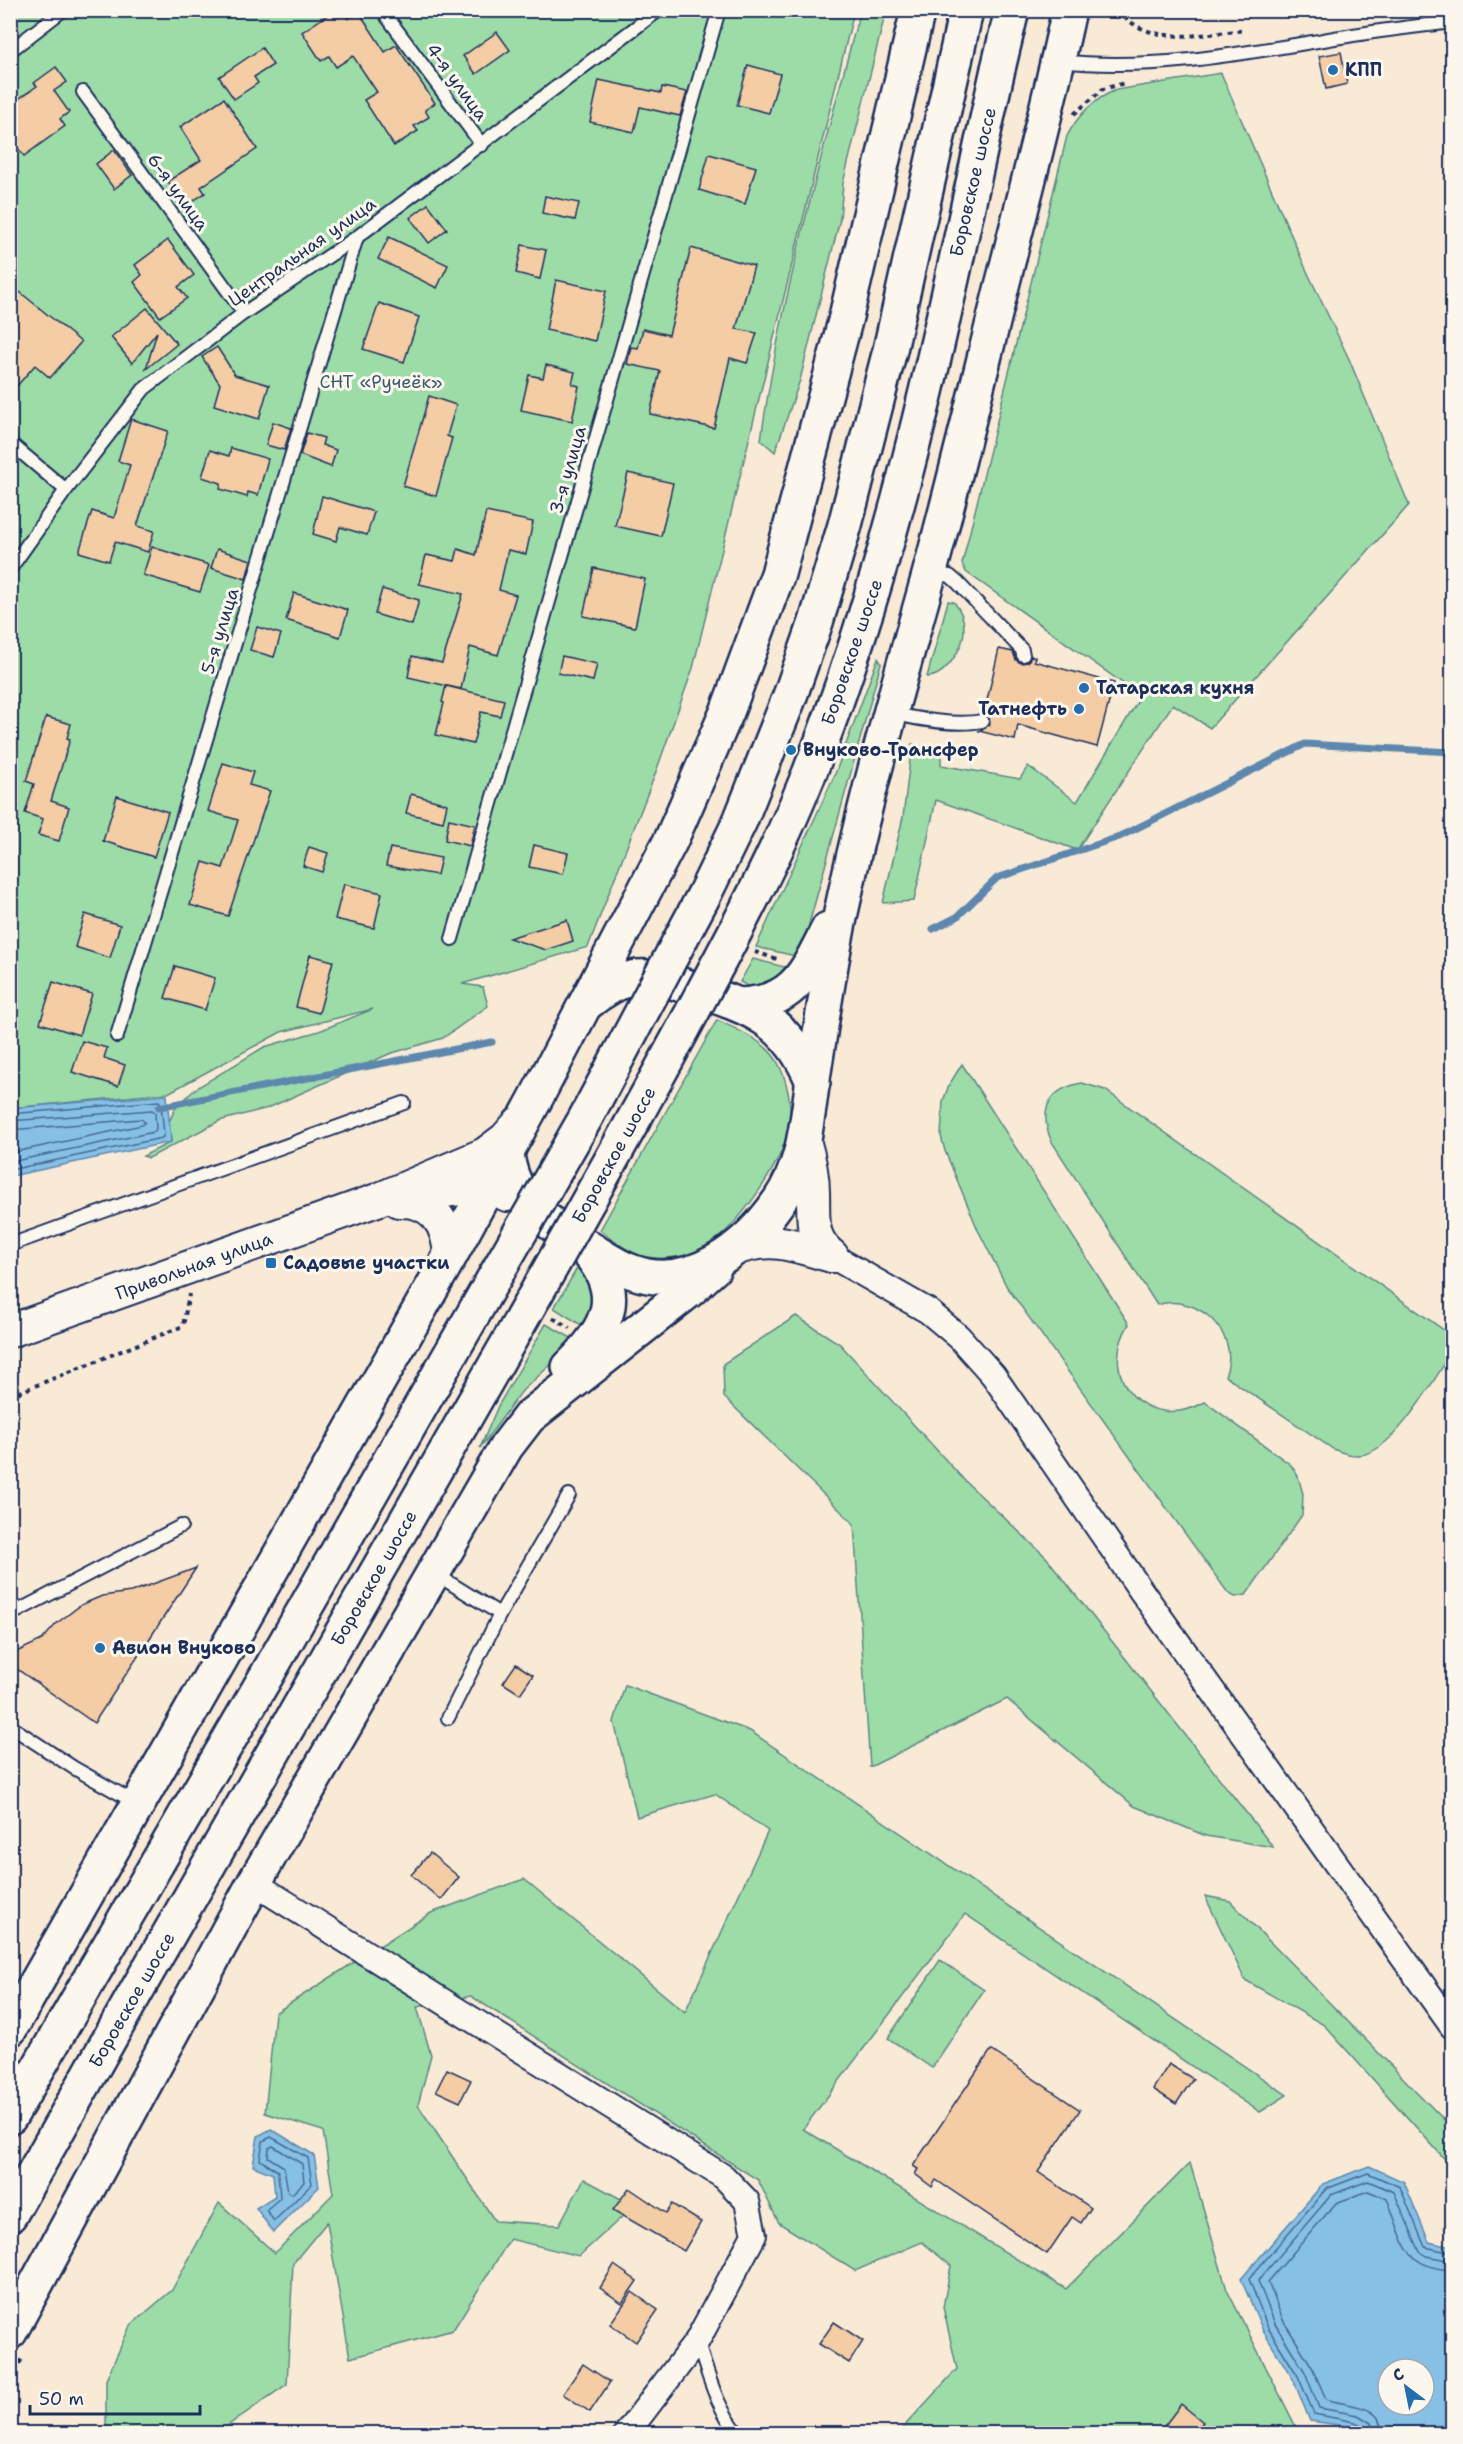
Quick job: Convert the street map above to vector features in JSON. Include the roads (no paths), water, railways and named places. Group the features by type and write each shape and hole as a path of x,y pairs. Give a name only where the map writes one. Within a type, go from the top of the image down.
{"main road":[{"path":"10,2029 450,1256 535,1100 671,840 727,712 768,603 795,516 846,321 918,10"},
{"path":"10,2117 286,1642 585,1119 704,895 740,821 790,696 816,622 850,509 890,350 966,10"},
{"name":"Боровское шоссе","path":"10,2215 616,1154 736,930 792,813 846,674 898,506 916,436 1012,10"},
{"path":"521,1426 529,1417 690,1290 778,1204 793,1178 804,1140 842,904 890,713 930,572 1069,10"},
{"path":"740,1005 759,1004 772,1000 797,983 842,904"},
{"path":"584,1005 622,982 647,976 669,981 740,1005 771,1022 789,1040 813,1082"},
{"path":"507,1152 510,1176 538,1215 632,1272 658,1277 697,1272 730,1252"},
{"path":"10,2331 254,1883 506,1447 539,1396 595,1340 608,1309 605,1280 595,1261 575,1239"}],"street":[{"path":"377,1200 474,1159 496,1147 515,1128 535,1100"},
{"path":"804,1140 813,1185 813,1229 819,1243 832,1256"},
{"path":"377,1200 488,1185 538,1215"},
{"path":"377,1200 412,1201 428,1206 445,1231 450,1256"},
{"name":"Привольная улица","path":"10,1331 377,1200"},
{"path":"730,1252 754,1243 775,1241 832,1256 928,1311 959,1337 993,1375 1148,1602 1452,2026"},
{"path":"254,1883 724,2177 747,2201 754,2235 697,2341 626,2433"}],"lane":[{"name":"4-я улица","path":"382,10 482,145"},
{"name":"Центральная улица","path":"10,569 66,490 144,389 244,314 357,237 659,10"},
{"name":"3-я улица","path":"452,939 719,10"},
{"path":"10,51 61,11"},
{"path":"1058,61 1100,65 1161,63 1452,22"},
{"name":"6-я улица","path":"83,92 244,314"},
{"name":"5-я улица","path":"117,1036 357,237"},
{"path":"10,443 66,490"},
{"path":"930,572 950,576 957,582 1022,650 1023,655"},
{"path":"890,713 913,718 971,723 982,721"},
{"path":"10,1245 404,1103"},
{"path":"448,1718 500,1614 569,1495"},
{"path":"10,1615 180,1526"},
{"path":"433,1572 500,1614"},
{"path":"10,1726 74,1768 139,1804"},
{"path":"697,2341 714,2392 731,2425 739,2433"}],"water":[{"path":"167,1095 171,1142 11,1176 11,1108"},
{"path":"271,2129 314,2155 319,2187 273,2232 256,2208 275,2196 273,2174 253,2166 258,2136"},
{"path":"1369,2166 1404,2182 1429,2242 1452,2247 1452,2431 1448,2433 1365,2433 1354,2427 1310,2421 1293,2379 1263,2331 1241,2279 1323,2184"}],"waterway":[{"path":"933,929 957,917 997,878 1119,837 1305,744 1452,752"},
{"path":"159,1107 492,1042"}],"place":[{"name":"КПП","path":"1333,70"},
{"name":"Татарская кухня","path":"1084,688"},
{"name":"Татнефть","path":"1079,709"},
{"name":"Внуково-Трансфер","path":"791,750"},
{"name":"Садовые участки","path":"271,1263"},
{"name":"Авион Внуково","path":"100,1648"}],"park label":[{"name":"СНТ «Ручеёк»","path":"381,382"}]}
